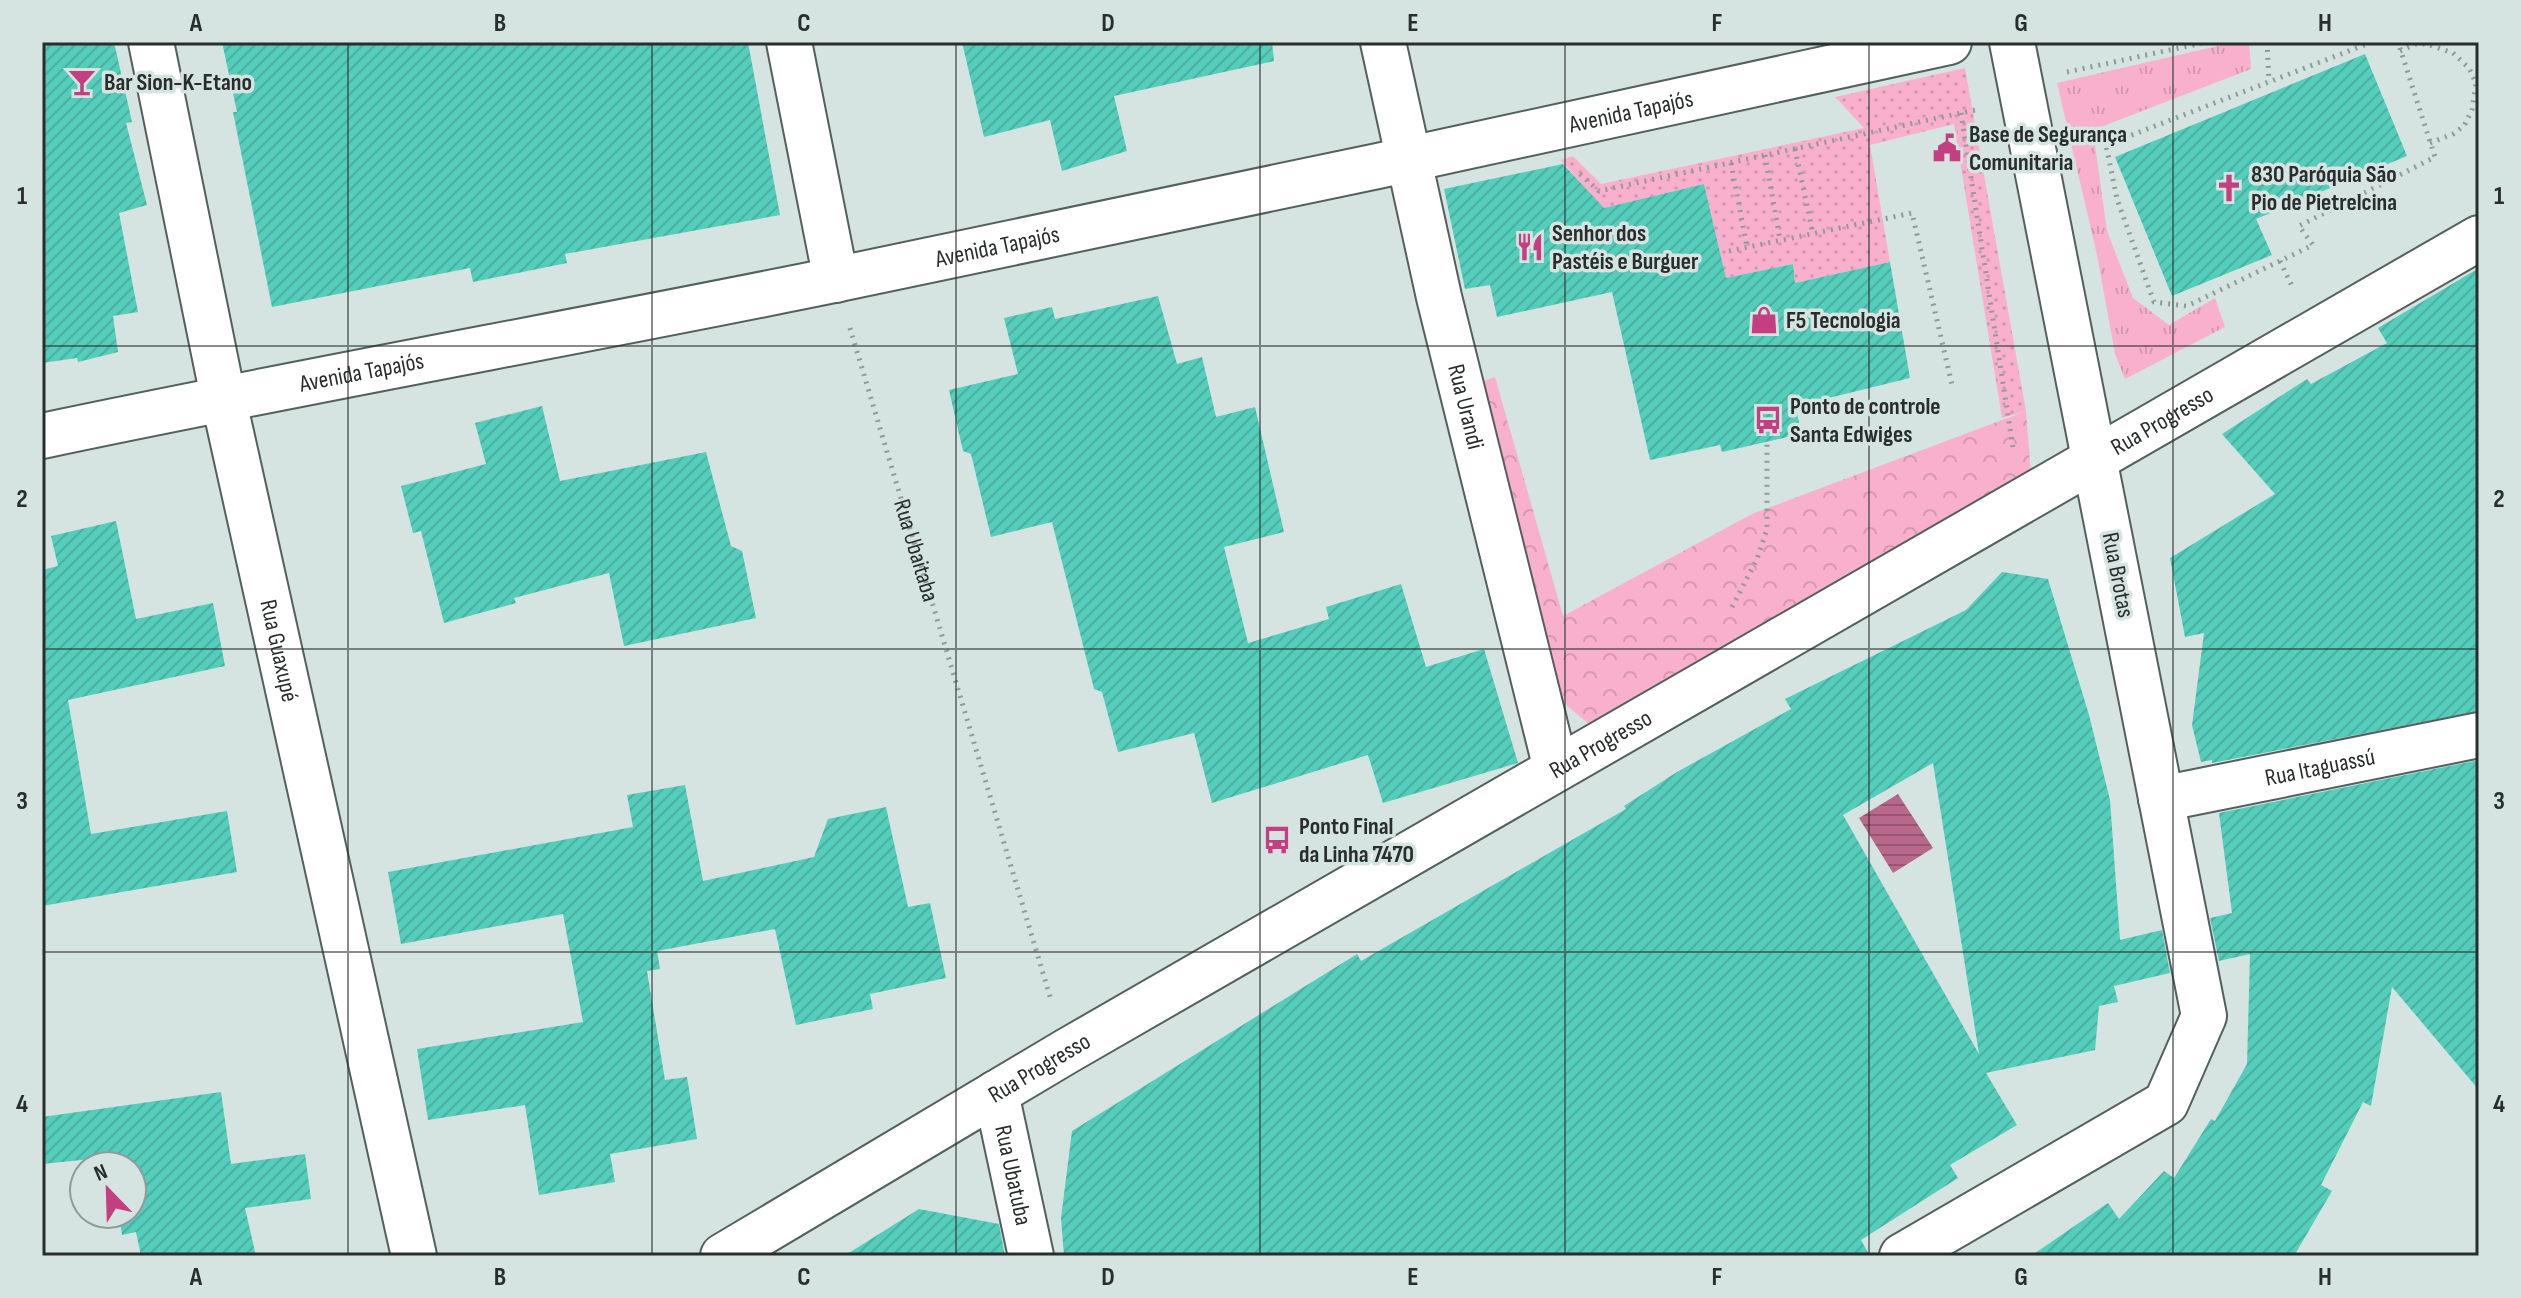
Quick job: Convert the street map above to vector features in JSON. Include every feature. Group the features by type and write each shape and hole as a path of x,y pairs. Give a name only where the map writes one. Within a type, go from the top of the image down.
{"street":[{"name":"Rua Guaxupé","path":"151,42 223,397 414,1256"},
{"path":"789,42 836,280"},
{"name":"Rua Urandi","path":"1383,42 1439,297 1556,769"},
{"name":"Avenida Tapajós","path":"42,436 223,397 836,280 1949,42"},
{"name":"Rua Brotas","path":"1902,1256 2166,1103 2204,1016 2012,42"},
{"name":"Rua Progresso","path":"723,1256 1067,1051 2479,238"},
{"name":"Rua Itaguassú","path":"2161,799 2479,735"},
{"name":"Rua Ubatuba","path":"996,1093 1031,1256"}],"path":[{"path":"1572,166 1599,191 2052,93 2048,76 2207,42"},
{"path":"2267,42 2269,82"},
{"path":"2372,42 2106,145 2117,199 2154,302 2187,306 2313,245 2299,226 2435,157 2398,42"},
{"path":"2400,51 2416,44 2427,44 2453,53 2469,68 2477,83 2472,110 2464,126 2430,143"},
{"path":"1961,113 2015,454"},
{"path":"1795,149 1813,234"},
{"path":"1765,155 1780,240"},
{"path":"1731,163 1747,247"},
{"path":"1729,251 1912,213 1953,389"},
{"path":"2280,261 2294,290"},
{"name":"Rua Ubaitaba","path":"836,280 1067,1051"},
{"path":"1733,603 1752,569 1767,529 1767,444"}],"green space":[{"path":"2235,42 2249,42 2251,69 2093,130 2107,231 2133,298 2169,325 2215,298 2225,327 2125,379 2115,354 2097,255 2057,83"},
{"path":"1965,68 2026,411 2002,418 1954,124 1870,145 1890,262 1795,283 1793,264 1726,278 1704,184 1596,210 1592,196 1561,160 1573,156 1601,184 1864,128 1835,97"},
{"path":"1495,377 1563,616 1752,514 2026,411 2031,474 1590,725 1558,698 1484,381"}],"shaded area":[{"path":"1898,794 1933,848 1893,873 1859,818"}],"building":[{"path":"42,42 114,42 132,122 126,123 147,205 119,213 138,312 113,316 118,352 78,362 77,358 42,363"},
{"path":"222,42 748,42 780,215 565,254 567,263 473,282 470,268 272,307"},
{"path":"962,42 1272,42 1274,61 1114,96 1127,151 1062,171 1050,120 984,137"},
{"name":"830 Paróquia São Pio de Pietrelcina","path":"2365,54 2407,156 2256,219 2272,255 2172,296 2115,157"},
{"path":"1563,164 1604,208 1704,184 1726,278 1793,264 1795,283 1890,262 1910,378 1796,406 1801,434 1722,452 1720,445 1650,460 1612,292 1497,317 1490,285 1465,289 1444,189"},
{"path":"2479,268 2479,711 2212,763 2212,760 2201,762 2192,725 2204,633 2185,637 2170,558 2275,494 2222,434 2307,379 2311,384 2387,343 2378,328"},
{"path":"1158,296 1177,364 1202,357 1216,417 1255,407 1284,532 1224,547 1248,643 1329,619 1326,607 1401,584 1426,667 1484,649 1518,763 1383,803 1368,755 1212,803 1194,733 1118,752 1102,692 1094,689 1052,522 991,537 971,454 963,451 949,390 1018,374 1004,318 1052,307 1055,319"},
{"path":"542,406 560,481 706,452 731,546 742,551 756,618 624,646 609,573 514,598 516,603 444,623 421,531 413,533 401,486 486,464 475,423"},
{"path":"116,521 136,619 213,603 225,666 68,700 91,834 227,811 237,872 42,906 42,570 58,566 51,536"},
{"path":"2002,572 2048,579 2089,715 2110,800 2120,940 2162,930 2170,973 2114,986 2118,1002 2099,1006 2095,1050 1986,1073 2017,1125 1950,1165 1958,1178 1861,1240 1870,1256 1064,1256 1061,1218 1072,1131 1357,954 1361,961 1626,809 1624,806 1677,772 1791,709 1785,699 1966,610","holes":["1933,763 1979,1054 1843,815"]},
{"path":"2479,760 2479,1090 2392,987 2371,1106 2363,1102 2321,1185 2332,1191 2294,1256 2031,1256 2108,1203 2119,1219 2164,1171 2174,1178 2211,1119 2215,1121 2247,1064 2250,954 2219,961 2210,918 2232,913 2219,813"},
{"path":"685,785 703,881 814,857 828,819 886,807 908,907 930,903 946,978 870,994 873,1009 796,1025 775,929 657,951 660,969 647,971 665,1080 687,1077 697,1139 610,1154 615,1182 539,1195 525,1105 428,1120 417,1049 583,1022 563,914 401,944 388,872 633,827 627,795"},
{"path":"221,1092 231,1164 305,1154 311,1199 245,1208 256,1256 141,1256 136,1232 122,1235 121,1230 148,1230 148,1150 68,1150 68,1161 42,1164 42,1117"},
{"path":"919,1209 999,1224 1005,1256 844,1256"}],"place":[{"name":"Bar Sion-K-Etano","path":"82,82"},
{"name":"Base de Segurança Comunitaria","path":"1947,148"},
{"name":"830 Paróquia São Pio de Pietrelcina","path":"2229,188"},
{"name":"Senhor dos Pastéis e Burguer","path":"1530,247"},
{"name":"F5 Tecnologia","path":"1764,320"},
{"name":"Ponto de controle Santa Edwiges","path":"1768,420"},
{"name":"Ponto Final da Linha 7470","path":"1277,840"}]}
